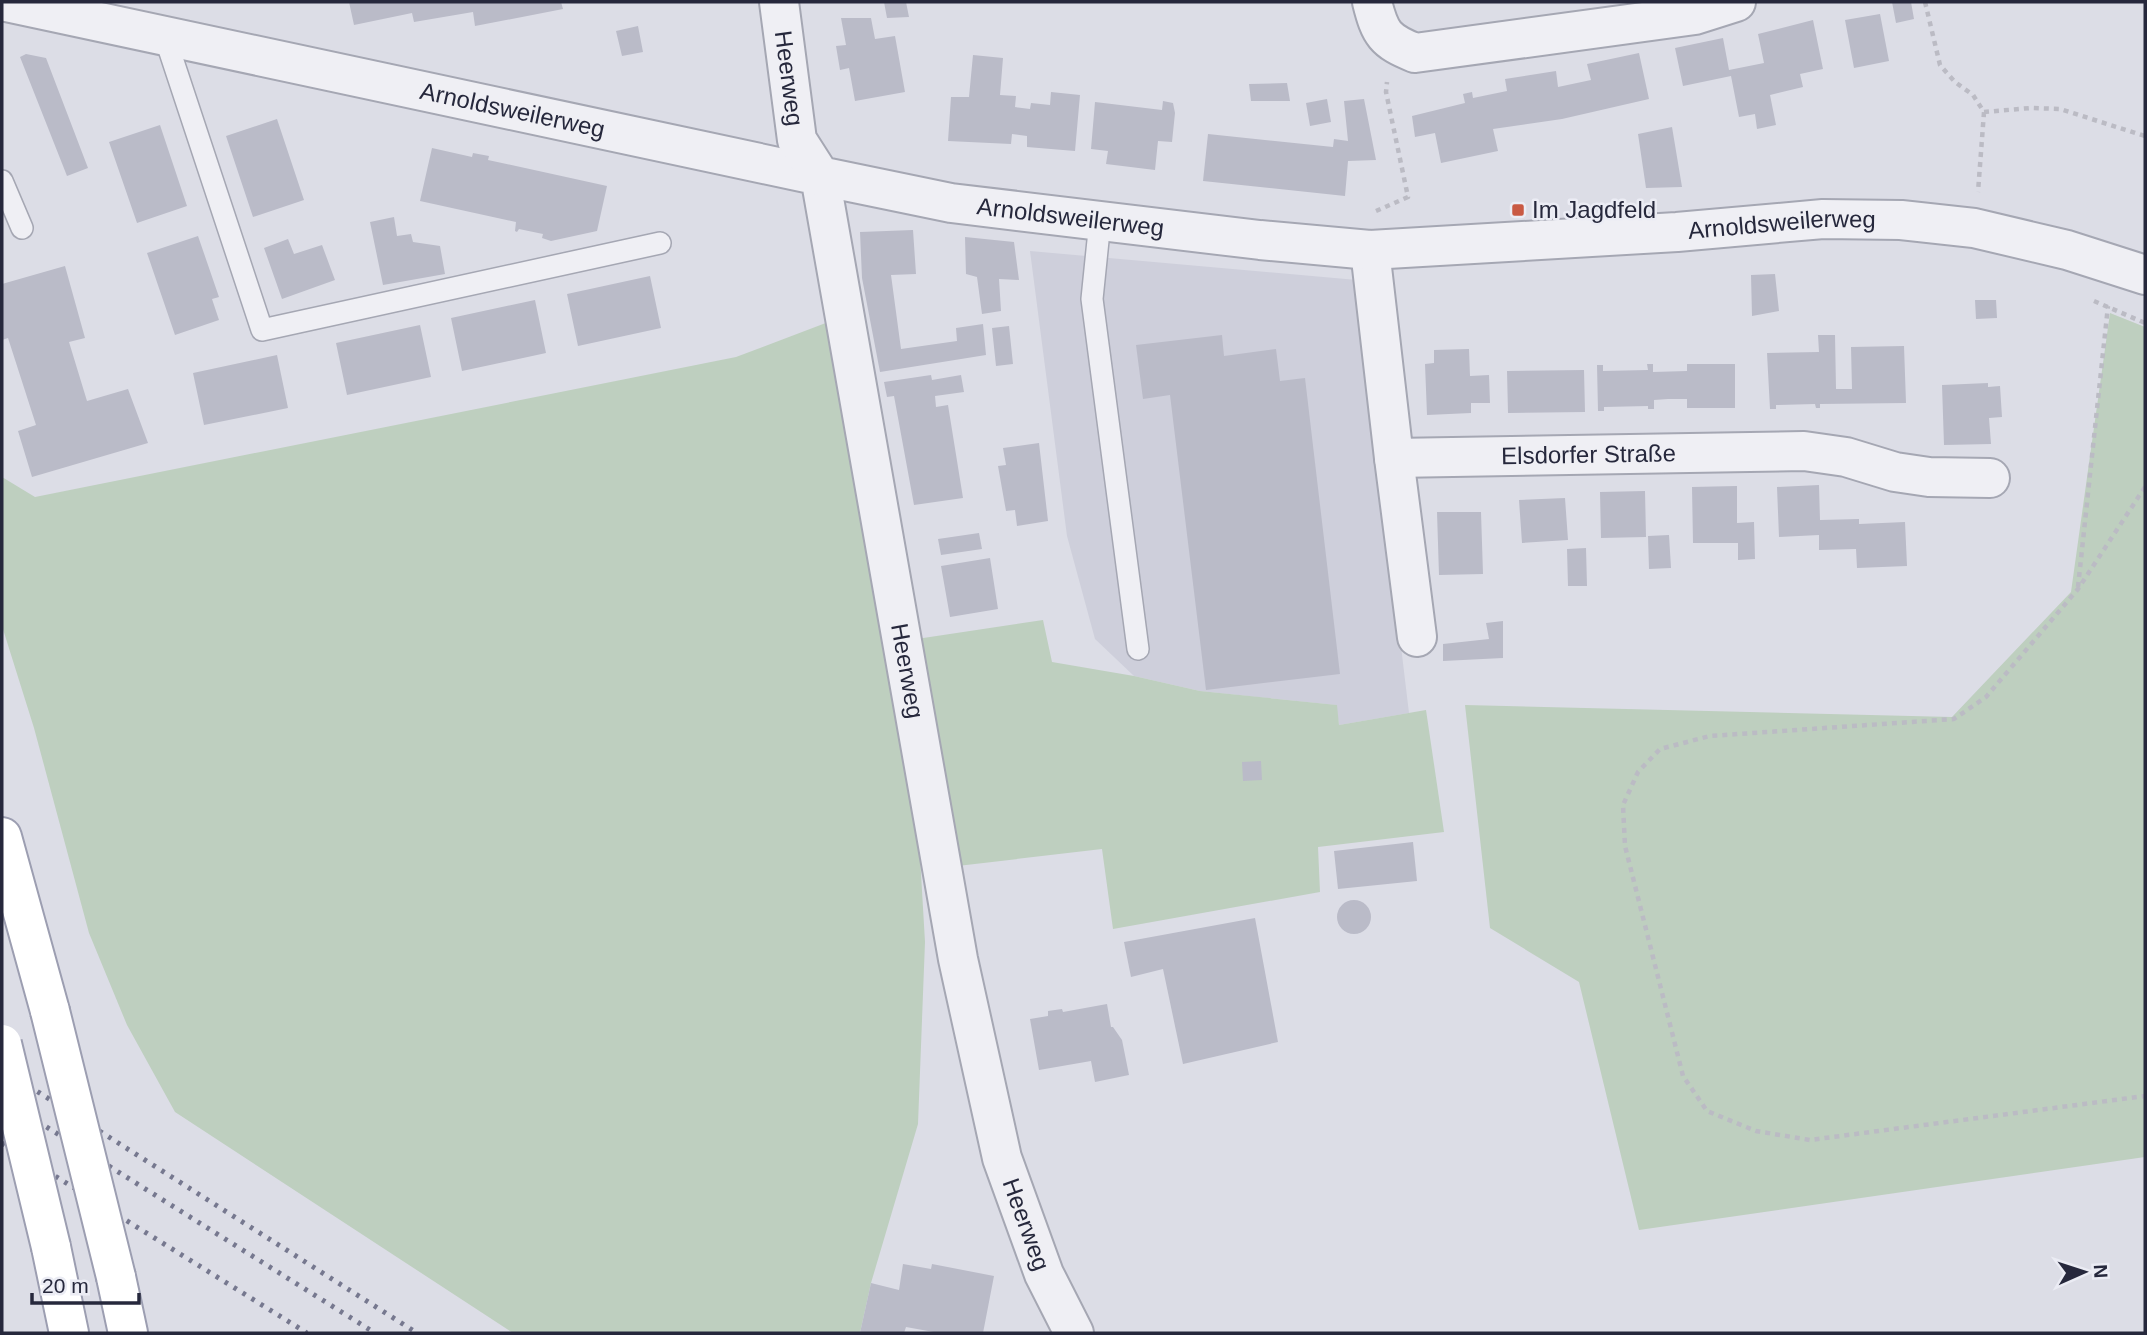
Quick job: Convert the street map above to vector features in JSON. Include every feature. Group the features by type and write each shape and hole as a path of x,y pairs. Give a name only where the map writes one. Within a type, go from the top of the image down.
{"main road":[{"path":"2,837 50,1011 128,1333"},
{"path":"2,1044 69,1333"}],"street":[{"name":"Arnoldsweilerweg","path":"6,2 951,203 1260,240 1370,250 1677,232 1823,219 1901,220 1974,228 2067,250 2145,275"},
{"name":"Heerweg","path":"779,2 797,140 820,176 958,959 1002,1158 1044,1274 1074,1333"},
{"path":"1372,2 1376,19 1390,43 1415,54 1695,15 1736,2"},
{"path":"1370,250 1417,638"},
{"name":"Elsdorfer Straße","path":"1394,458 1804,451 1846,457 1895,472 1929,477 1990,478"}],"lane":[{"path":"165,37 262,330 660,243"},
{"path":"2,181 22,228"},
{"path":"1100,220 1092,299 1139,649"}],"path":[{"path":"1925,2 1940,65 1955,82 1973,95 1984,112 1974,228"},
{"path":"1376,209 1408,197 1386,92 1390,43"},
{"path":"1984,112 2031,108 2060,109 2145,136"},
{"path":"2085,298 2145,323"},
{"path":"2078,589 2108,306"},
{"path":"2145,487 2078,589 1986,697 1954,719 1710,736 1660,749 1638,772 1623,804 1625,846 1683,1076 1707,1111 1756,1131 1810,1140 2145,1097"}],"shaded area":[{"path":"1030,251 1357,280 1409,713 1339,725 1336,705 1200,691 1134,676 1095,639 1067,536"}],"green space":[{"path":"2110,313 2145,327 2145,1157 1639,1230 1579,982 1490,928 1465,705 1952,717 2071,592"},
{"path":"831,321 917,805 925,942 918,1124 871,1283 860,1333 513,1333 175,1112 127,1025 89,933 34,728 2,626 2,477 35,497 736,357"},
{"path":"1043,620 1052,662 1200,691 1337,705 1339,725 1426,710 1444,832 1318,847 1320,892 1113,929 1102,849 949,867 910,640"}],"building":[{"path":"349,2 561,2 563,9 475,26 473,12 414,22 412,13 354,25"},
{"path":"884,2 906,2 909,17 887,18"},
{"path":"1892,2 1911,2 1914,19 1896,23"},
{"path":"1880,14 1889,61 1854,68 1845,20"},
{"path":"841,18 871,18 875,39 895,36 905,92 855,101 849,68 840,70 836,46 846,45"},
{"path":"1813,20 1823,69 1800,74 1803,87 1770,95 1776,125 1757,129 1755,114 1739,117 1731,76 1683,86 1675,48 1723,38 1729,70 1764,63 1758,34"},
{"path":"638,26 643,52 622,56 616,31"},
{"path":"1639,53 1649,99 1562,119 1493,129 1498,151 1441,163 1435,133 1415,137 1412,116 1465,103 1463,94 1472,92 1473,98 1507,91 1505,79 1556,71 1558,87 1591,80 1587,64"},
{"path":"26,54 46,58 88,168 67,176 20,57"},
{"path":"973,55 1003,58 1000,95 1016,96 1015,107 1030,109 1031,103 1050,105 1051,92 1080,95 1075,151 1027,147 1027,136 1012,134 1011,144 948,141 951,97 969,97"},
{"path":"1287,83 1290,101 1251,101 1249,84"},
{"path":"1327,99 1331,122 1310,126 1306,103"},
{"path":"1364,99 1376,160 1348,161 1345,196 1203,181 1208,134 1333,147 1334,139 1348,141 1344,101"},
{"path":"1163,101 1173,103 1175,113 1172,142 1158,141 1155,170 1106,164 1108,151 1091,149 1095,102 1162,110"},
{"path":"277,119 304,200 253,217 226,136"},
{"path":"160,125 187,206 137,223 109,142"},
{"path":"1672,127 1682,187 1646,188 1638,134"},
{"path":"432,148 472,157 473,153 489,156 488,160 607,186 597,231 551,241 542,238 543,234 519,229 515,231 516,222 420,201"},
{"path":"394,217 397,236 411,234 413,242 440,246 445,274 383,285 370,222"},
{"path":"913,230 916,274 891,275 901,349 957,341 956,328 983,324 986,355 880,372 862,278 860,232"},
{"path":"198,236 219,297 212,299 219,320 175,335 147,253"},
{"path":"965,237 1014,242 1019,280 999,279 1001,311 982,314 977,277 966,274"},
{"path":"288,239 294,254 322,245 335,280 282,299 264,248"},
{"path":"65,266 85,338 69,342 87,401 128,389 148,443 32,477 18,431 36,425 8,338 2,340 2,284"},
{"path":"1775,274 1779,311 1752,316 1751,275"},
{"path":"650,276 661,328 578,346 567,294"},
{"path":"535,300 546,353 462,371 451,318"},
{"path":"1975,300 1996,300 1997,318 1976,319"},
{"path":"420,325 431,377 347,395 336,343"},
{"path":"1009,326 1013,364 996,366 992,328"},
{"path":"1222,335 1224,356 1276,349 1280,381 1305,378 1340,674 1206,690 1170,395 1143,399 1136,345"},
{"path":"1818,335 1835,335 1836,389 1852,389 1851,347 1904,346 1906,403 1820,404 1820,408 1816,408 1815,404 1776,405 1776,409 1770,409 1767,353 1819,352"},
{"path":"1469,349 1470,376 1489,375 1490,403 1471,403 1471,413 1427,415 1425,364 1434,363 1434,350"},
{"path":"277,355 288,408 204,425 193,373"},
{"path":"1647,364 1653,364 1653,372 1687,371 1687,364 1735,364 1735,408 1687,408 1687,399 1668,399 1654,400 1654,409 1648,409 1648,406 1604,407 1604,411 1598,411 1597,365 1603,365 1603,371 1648,370"},
{"path":"1584,370 1585,412 1508,413 1507,371"},
{"path":"931,375 932,380 961,375 964,392 935,396 936,407 948,405 963,498 914,505 894,396 887,397 884,382"},
{"path":"1988,383 1988,387 2000,386 2002,417 1989,418 1991,444 1944,445 1942,385"},
{"path":"1039,443 1048,521 1017,526 1015,510 1006,511 998,466 1006,465 1003,448"},
{"path":"1819,485 1820,520 1859,519 1859,524 1905,522 1907,566 1857,568 1856,549 1819,550 1819,535 1779,537 1777,487"},
{"path":"1737,486 1737,523 1754,522 1755,559 1738,560 1738,543 1693,543 1692,487"},
{"path":"1645,491 1646,537 1601,538 1600,492"},
{"path":"1565,498 1568,540 1522,543 1519,500"},
{"path":"1437,512 1481,512 1483,574 1439,575"},
{"path":"979,533 982,549 941,555 938,539"},
{"path":"1669,535 1671,568 1649,569 1648,536"},
{"path":"1586,548 1587,586 1568,586 1567,549"},
{"path":"990,558 998,609 950,617 941,566"},
{"path":"1503,621 1503,658 1443,661 1443,644 1489,639 1486,623"},
{"path":"1261,761 1262,780 1243,781 1242,762"},
{"path":"1413,842 1417,881 1338,889 1334,851"},
{"path":"1354,900 1366,905 1371,917 1366,929 1354,934 1342,929 1337,917 1342,905"},
{"path":"1255,918 1278,1042 1183,1064 1163,969 1131,977 1124,942"},
{"path":"1107,1004 1111,1027 1122,1040 1129,1075 1095,1082 1091,1061 1039,1070 1030,1019 1048,1016 1048,1011 1062,1009 1063,1012"},
{"path":"903,1264 931,1269 932,1264 994,1276 983,1333 939,1333 906,1327 904,1333 860,1333 871,1283 899,1290"}],"railway":[{"path":"2,1069 417,1333"},
{"path":"2,1099 375,1333"},
{"path":"2,1143 307,1333"}],"place":[{"name":"Im Jagdfeld","path":"1518,210"}]}
